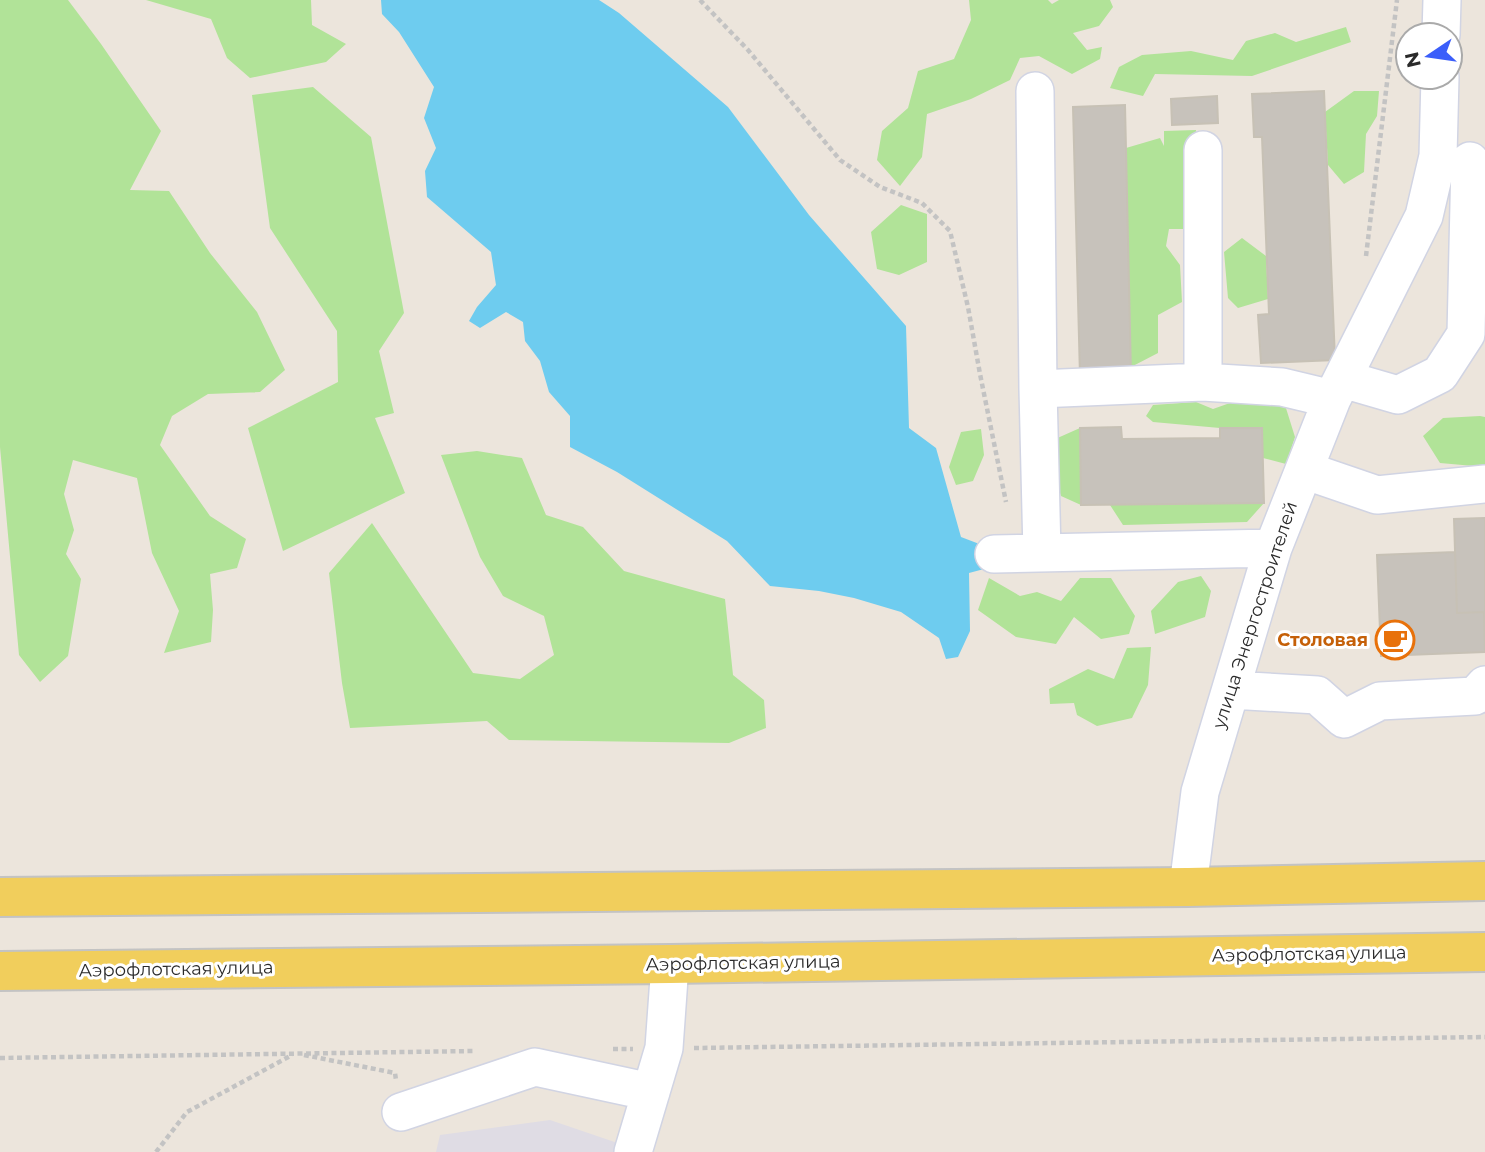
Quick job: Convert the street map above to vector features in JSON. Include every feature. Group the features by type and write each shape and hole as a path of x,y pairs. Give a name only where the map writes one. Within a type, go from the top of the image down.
{"main road":[{"path":"0,897 1188,887 1485,881"},
{"name":"Аэрофлотская улица","path":"0,971 1485,952"}],"street":[{"path":"1441,21 1442,0"},
{"path":"1035,91 1042,553"},
{"name":"улица Энергостроителей","path":"1188,887 1200,792 1273,548 1337,389 1424,216 1464,159 1444,91"},
{"path":"1203,150 1203,382"},
{"path":"1038,389 1203,382 1398,395 1440,374 1466,334 1464,159"},
{"path":"1304,470 1377,495 1485,484"},
{"path":"994,554 1273,548"},
{"path":"1231,690 1317,695 1344,719 1380,701 1475,696 1485,685"},
{"path":"633,1152 664,1048 670,964"},
{"path":"401,1112 535,1067 652,1092"}],"path":[{"path":"700,0 747,50 840,160 880,187 922,203 950,231 968,307 1006,503"},
{"path":"1365,261 1397,0"},
{"path":"609,1049 1485,1037"},
{"path":"0,1058 486,1051"},
{"path":"156,1152 187,1112 295,1053 395,1073 401,1112"}],"shaded area":[{"path":"550,1120 644,1152 436,1152 440,1135"}],"green space":[{"path":"0,0 68,0 161,131 130,190 169,191 210,253 257,312 285,370 260,392 208,394 172,416 160,445 210,516 246,539 237,568 210,574 213,610 211,642 164,653 179,611 152,553 137,478 73,460 64,494 74,530 66,554 81,579 68,656 40,682 19,655 0,447"},
{"path":"146,0 311,0 312,25 346,44 326,62 250,78 227,58 211,19"},
{"path":"969,0 1048,0 1052,4 1059,0 1110,0 1113,7 1099,26 1073,33 1087,50 1102,47 1100,59 1072,74 1039,56 1020,58 1010,80 971,99 927,114 922,157 900,186 877,160 882,131 908,108 918,71 954,59 971,20"},
{"path":"1346,27 1351,42 1252,76 1155,74 1143,96 1110,88 1119,67 1142,55 1191,51 1233,60 1246,41 1275,33 1296,42"},
{"path":"313,87 371,137 404,313 379,351 394,413 375,418 405,493 283,551 248,428 338,382 337,331 270,228 252,95"},
{"path":"1354,91 1379,91 1377,116 1366,134 1364,172 1344,184 1328,165 1325,112"},
{"path":"1196,130 1198,229 1169,229 1166,246 1180,265 1182,302 1158,315 1158,353 1131,367 1126,148 1160,138 1164,146 1164,131"},
{"path":"901,205 927,214 927,262 899,275 877,269 871,232"},
{"path":"1242,238 1266,256 1268,299 1238,308 1228,298 1224,252"},
{"path":"1244,398 1285,405 1295,437 1286,464 1263,458 1262,428 1220,428 1153,422 1146,416 1153,405 1196,402 1213,409"},
{"path":"1485,417 1485,467 1440,463 1423,436 1443,418"},
{"path":"1080,428 1081,505 1061,496 1050,463 1053,440"},
{"path":"981,429 984,455 973,481 956,485 949,467 961,432"},
{"path":"477,451 522,458 546,515 583,527 624,571 725,599 733,675 764,700 766,728 729,743 509,740 487,721 350,728 329,573 372,523 473,673 520,679 554,655 544,616 503,596 480,557 441,455"},
{"path":"1264,503 1247,522 1123,525 1110,505"},
{"path":"1201,576 1211,591 1205,617 1155,634 1151,611 1178,582"},
{"path":"989,578 1020,596 1037,592 1061,601 1080,578 1111,578 1135,616 1129,634 1101,639 1074,617 1056,644 1016,637 978,610"},
{"path":"1151,647 1148,685 1132,718 1097,726 1077,715 1074,703 1050,704 1049,689 1088,669 1114,679 1127,648"}],"water":[{"path":"381,0 599,0 619,13 728,107 809,215 906,326 909,428 936,448 961,537 982,545 984,569 969,573 970,631 958,657 946,659 939,638 901,612 819,591 770,586 727,541 617,472 570,447 570,416 549,392 540,361 525,341 523,322 506,312 480,328 469,321 496,285 491,252 427,197 425,171 436,148 424,118 434,87 399,32 382,14"}],"building":[{"path":"1324,91 1335,360 1261,363 1258,315 1269,314 1262,137 1254,137 1252,94"},
{"path":"1217,96 1218,123 1172,125 1171,99"},
{"path":"1125,105 1131,375 1080,376 1073,107"},
{"path":"1121,427 1122,439 1220,438 1220,428 1262,428 1264,503 1081,505 1080,428"},
{"path":"1485,518 1485,612 1457,613 1454,519"},
{"path":"1455,552 1457,613 1484,612 1485,652 1381,656 1377,555"}],"place":[{"name":"Столовая","path":"1395,640"}]}
